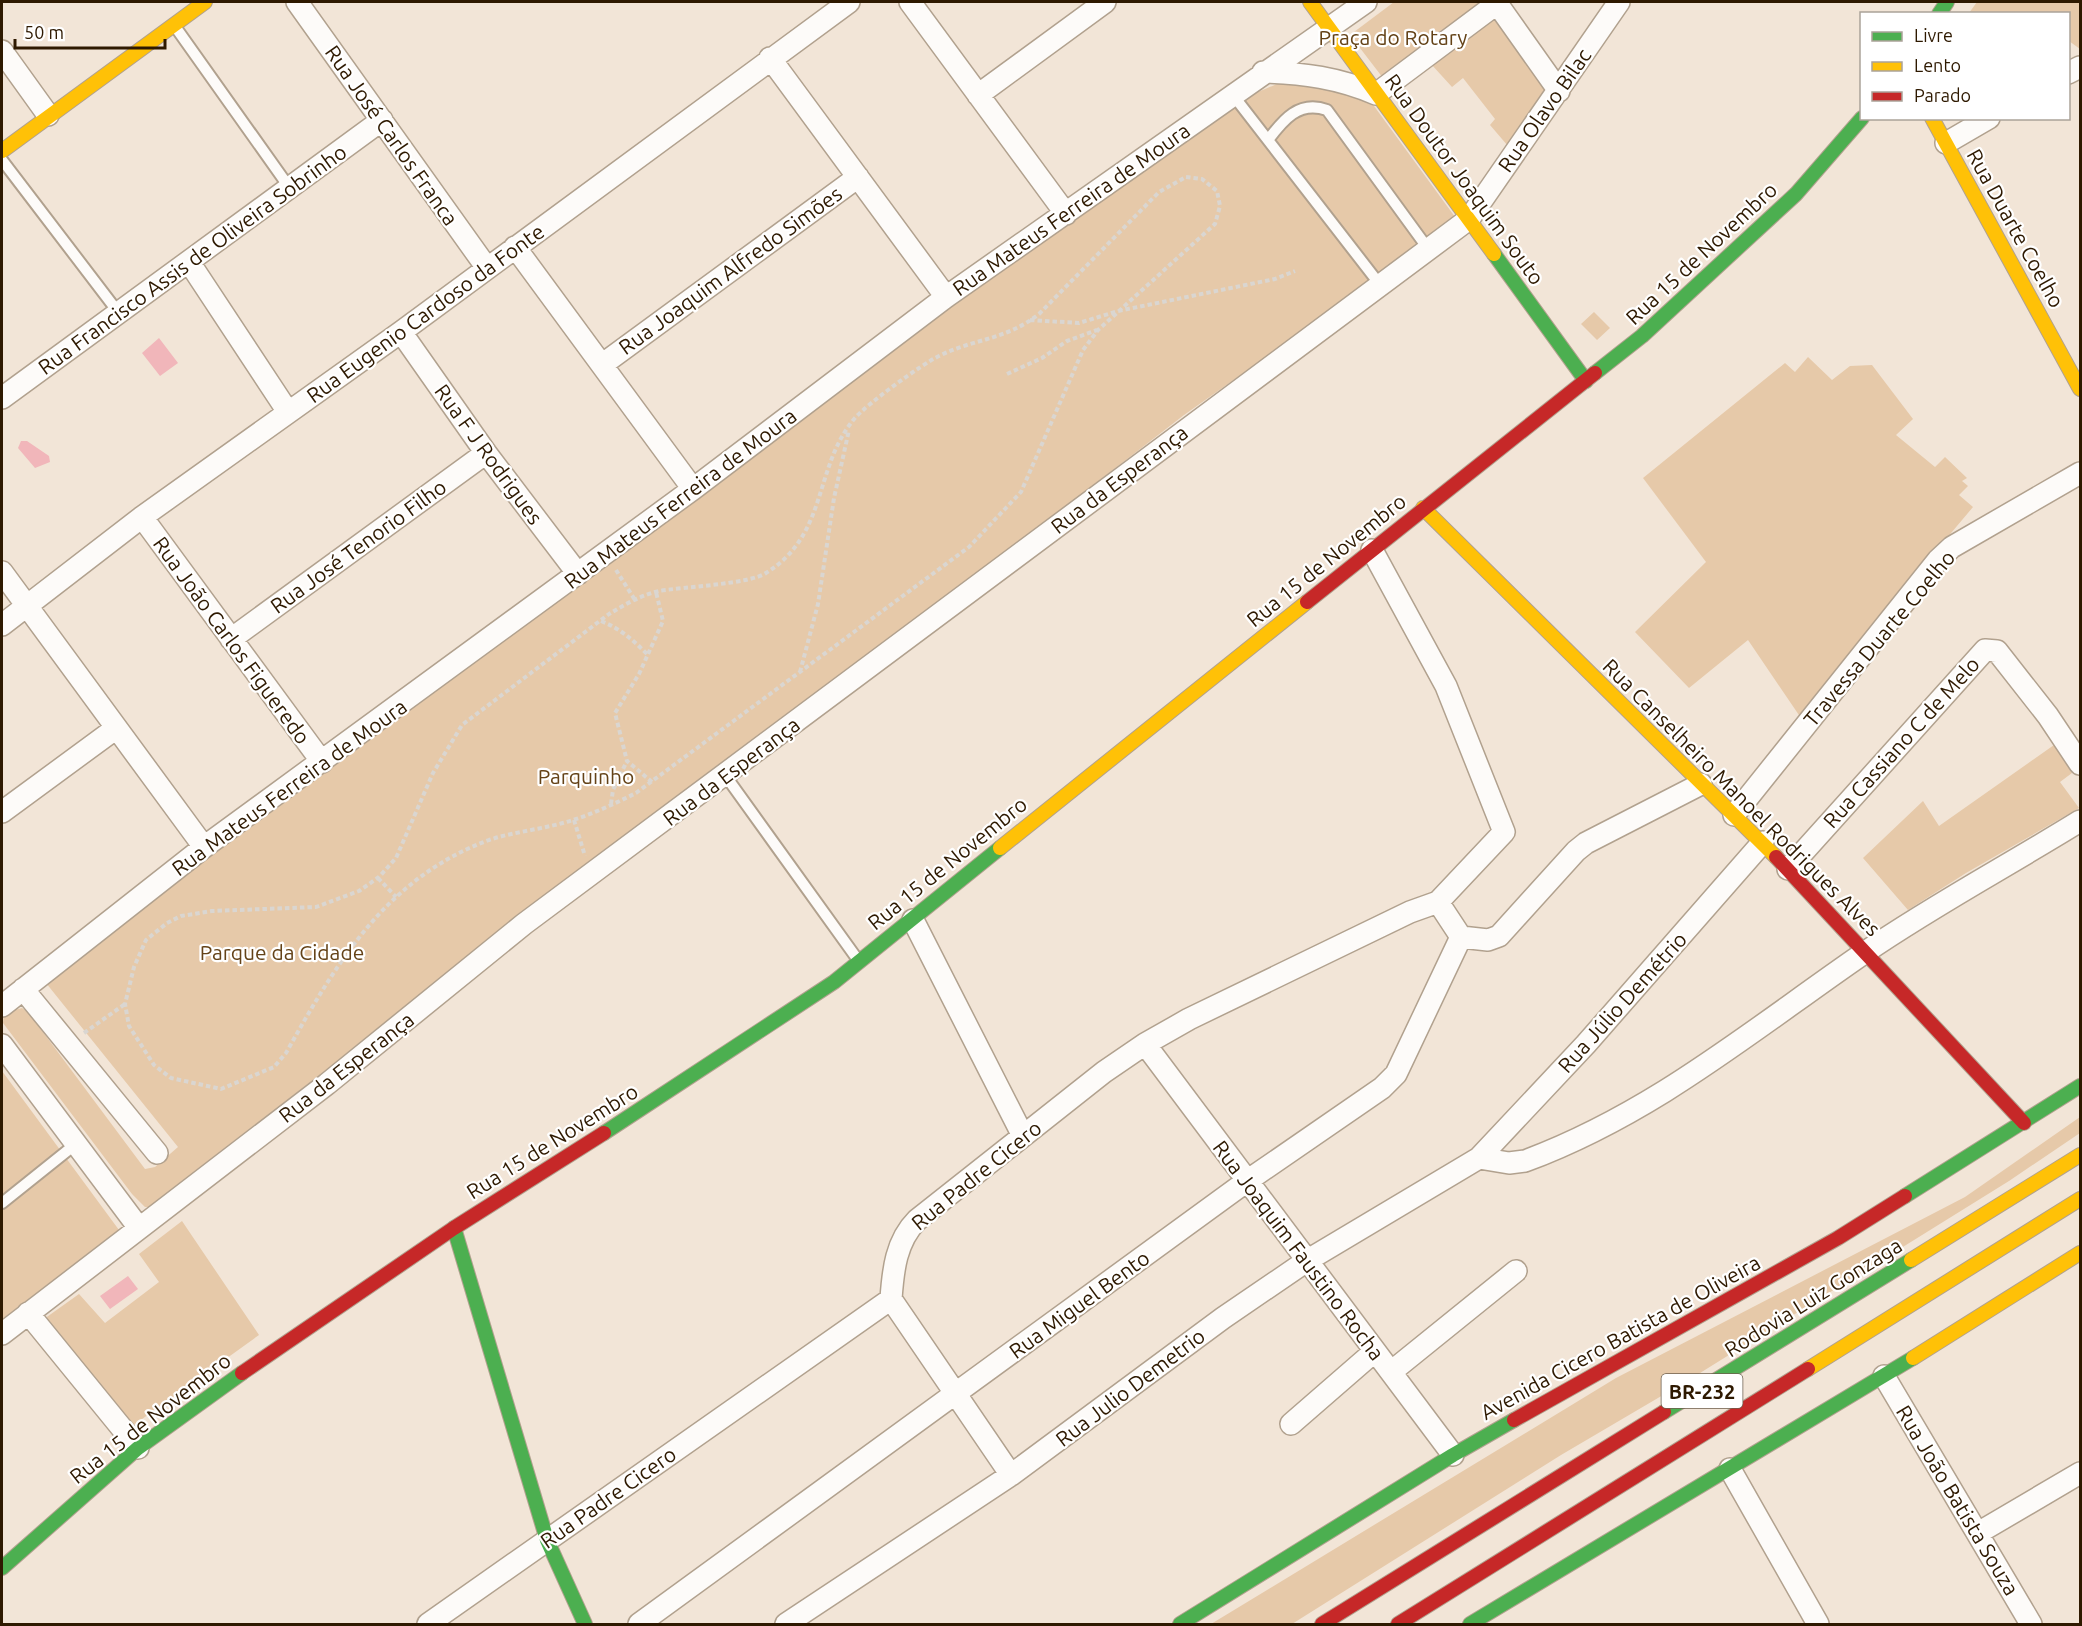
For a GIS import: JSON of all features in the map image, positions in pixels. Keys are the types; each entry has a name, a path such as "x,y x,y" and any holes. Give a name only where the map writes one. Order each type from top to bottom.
{"main road":[{"path":"2,151 48,115 205,2"},
{"name":"Rua Doutor Joaquim Souto","path":"1310,2 1586,381"},
{"name":"Rua 15 de Novembro","path":"2,1568 138,1448 304,1328 834,982 913,920 1024,826 1149,730 1423,508 1642,336 1796,194 1860,120"},
{"name":"Rua Duarte Coelho","path":"1933,120 2080,389"},
{"name":"Rua Canselheiro Manoel Rodrigues Alves","path":"1423,508 1762,842 2024,1123"},
{"name":"Avenida Cicero Batista de Oliveira","path":"1180,1624 1453,1455 1838,1238 2080,1086"},
{"name":"Rodovia Luiz Gonzaga","path":"1322,1624 2080,1155"},
{"name":"BR-232","path":"1398,1624 1574,1511 1837,1353 2080,1199"},
{"path":"454,1228 547,1540 585,1624"},
{"path":"1470,1624 1884,1376 2080,1253"}],"street":[{"name":"Rua José Carlos Franca","path":"297,2 487,268"},
{"name":"Rua Eugenio Cardoso da Fonte","path":"2,625 142,517 401,332 849,2"},
{"path":"910,2 1066,214"},
{"path":"978,95 1105,2"},
{"name":"Rua Mateus Ferreira de Moura","path":"2,1006 204,847 606,554 946,297 1263,72 1366,2"},
{"path":"1263,72 1321,76 1349,83 1376,94 1497,2 1559,91"},
{"name":"Rua Olavo Bilac","path":"1469,219 1619,2"},
{"path":"2,51 48,115"},
{"path":"771,58 946,297"},
{"name":"Rua Francisco Assis de Oliveira Sobrinho","path":"2,398 382,120"},
{"path":"1946,143 1986,120"},
{"name":"Rua Joaquim Alfredo Simões","path":"603,364 858,177"},
{"name":"Rua da Esperança","path":"2,1334 327,1084 524,924 1469,219"},
{"path":"515,248 603,364 693,489"},
{"path":"189,262 288,412"},
{"name":"Rua F J Rodrigues","path":"401,332 486,453 578,574"},
{"name":"Rua José Tenorio Filho","path":"231,639 486,453"},
{"name":"Travessa Duarte Coelho","path":"1734,815 1938,560 1952,547 2080,472"},
{"name":"Rua João Carlos Figueredo","path":"142,517 322,762"},
{"path":"1372,550 1446,686 1504,832 1438,902 1461,937 1488,940 1499,936 1576,851 1597,837 1701,784"},
{"path":"2,572 115,729 204,847"},
{"name":"Rua Cassiano C de Melo","path":"1788,869 1985,650 1997,651 2048,716 2080,764"},
{"path":"2,812 115,729"},
{"path":"1479,1158 1509,1163 1525,1161 1601,1128 1726,1054 1865,952 2080,821"},
{"name":"Rua Júlio Demétrio","path":"1479,1158 1586,1044 1762,842"},
{"name":"Rua Padre Cicero","path":"428,1624 891,1299 898,1251 911,1226 1023,1136 1144,1044 1188,1019 1410,912 1438,902"},
{"path":"913,920 1023,1136"},
{"name":"Rua Miguel Bento","path":"639,1624 1247,1181 1382,1088 1396,1074 1461,937"},
{"path":"23,989 157,1153"},
{"name":"Rua Joaquim Faustino Rocha","path":"1144,1044 1453,1455"},
{"path":"2,1045 139,1228"},
{"name":"Rua Julio Demetrio","path":"786,1624 1011,1475 1213,1325 1308,1260 1479,1158"},
{"path":"1391,1372 1516,1271"},
{"path":"891,1299 1011,1475"},
{"path":"28,1313 138,1448"},
{"path":"1291,1424 1375,1351"},
{"name":"Rua João Batista Souza","path":"1884,1376 2031,1624"},
{"path":"1730,1469 1818,1624"},
{"path":"1978,1533 2080,1473"}],"lane":[{"path":"174,25 289,188"},
{"path":"1233,95 1381,286"},
{"path":"1268,140 1284,119 1303,107 1317,106 1327,110 1429,250"},
{"path":"2,160 118,312"},
{"path":"725,775 859,961"},
{"path":"2,1203 77,1143"}],"path":[{"path":"1186,177 1213,185 1220,206 1215,224 1118,311 1098,330 1083,351 1021,492 969,547 652,782 611,804 573,820 489,840 436,867 396,897 360,934 286,1053 274,1067 221,1089 171,1078 154,1065 129,1026 125,1004 134,967 146,940 167,923 181,916 212,911 316,907 359,891 378,878 396,858 433,773 462,725 600,621 635,600 656,592 763,576 789,557 810,524 837,445 855,418 940,356 996,339 1021,328 1168,184 1186,177"},
{"path":"1030,320 1079,322 1118,311 1275,279 1295,271"},
{"path":"1008,374 1042,358 1066,340 1098,330"},
{"path":"800,673 819,604 834,498 849,426"},
{"path":"606,554 635,600"},
{"path":"652,782 627,761 615,713 648,655 663,621 656,592"},
{"path":"600,621 623,632 648,655"},
{"path":"611,804 613,790 627,761"},
{"path":"573,820 582,850 594,872"},
{"path":"378,878 396,897"},
{"path":"68,1044 125,1004"}],"green space":[{"name":"Praça do Rotary","path":"1394,2 1484,2 1383,78 1350,35"},
{"path":"1977,2 2080,2 2080,49 2070,42 2070,12 1970,12"},
{"path":"1490,14 1547,90 1508,146 1490,125 1495,119 1463,78 1452,87 1431,64"},
{"name":"Parque da Cidade","path":"1302,82 1349,86 1374,106 1458,221 1184,415 923,617 781,719 149,1207 145,1207 132,1194 3,1023 4,1013 22,1008 28,1012 145,1169 155,1167 178,1147 46,983 213,854 936,315 1258,92 1277,84"},
{"path":"1594,312 1610,328 1597,340 1581,324"},
{"path":"1808,357 1832,380 1850,366 1872,365 1913,419 1896,435 1935,467 1945,457 1967,478 1962,481 1968,486 1959,495 1973,507 1903,590 1803,721 1748,640 1689,688 1635,632 1706,562 1643,478 1785,363 1795,372"},
{"path":"2054,745 2072,773 2060,782 2079,808 1966,873 1908,910 1863,858 1923,801 1939,826"},
{"path":"2,1071 119,1230 2,1321"},
{"path":"2080,1117 2080,1133 2009,1181 1692,1378 1561,1455 1292,1624 1211,1624 1616,1378 1965,1197"},
{"path":"182,1221 259,1335 131,1427 44,1319 79,1294 105,1323 159,1282 139,1254"}],"shaded area":[{"path":"159,338 178,363 160,376 142,353"},
{"path":"21,441 27,441 49,456 50,462 35,468 18,448"},
{"path":"128,1276 138,1289 110,1309 100,1296"}],"traffic: fast":[{"path":"1940,12 1947,2"},
{"path":"1595,373 1642,336 1796,194 1860,120"},
{"path":"1494,254 1586,381"},
{"path":"604,1133 834,982 1000,848"},
{"path":"1905,1196 2080,1086"},
{"path":"454,1228 547,1540 585,1624"},
{"path":"1664,1412 1911,1260"},
{"path":"1470,1624 1913,1358"},
{"path":"2,1568 138,1448 242,1373"},
{"path":"1180,1624 1453,1455 1514,1420"}],"traffic: slow":[{"path":"2,151 205,2"},
{"path":"1310,2 1494,254"},
{"path":"1933,120 2080,389"},
{"path":"1423,508 1776,857"},
{"path":"1000,848 1307,602"},
{"path":"1911,1260 2080,1155"},
{"path":"1808,1369 2080,1199"},
{"path":"1913,1358 2080,1253"}],"traffic: jam":[{"path":"1307,602 1595,373"},
{"path":"1776,857 2024,1123"},
{"path":"242,1373 454,1228 604,1133"},
{"path":"1514,1420 1838,1238 1905,1196"},
{"path":"1398,1624 1808,1369"},
{"path":"1322,1624 1664,1412"}],"park label":[{"name":"Parquinho","path":"586,776"}]}
